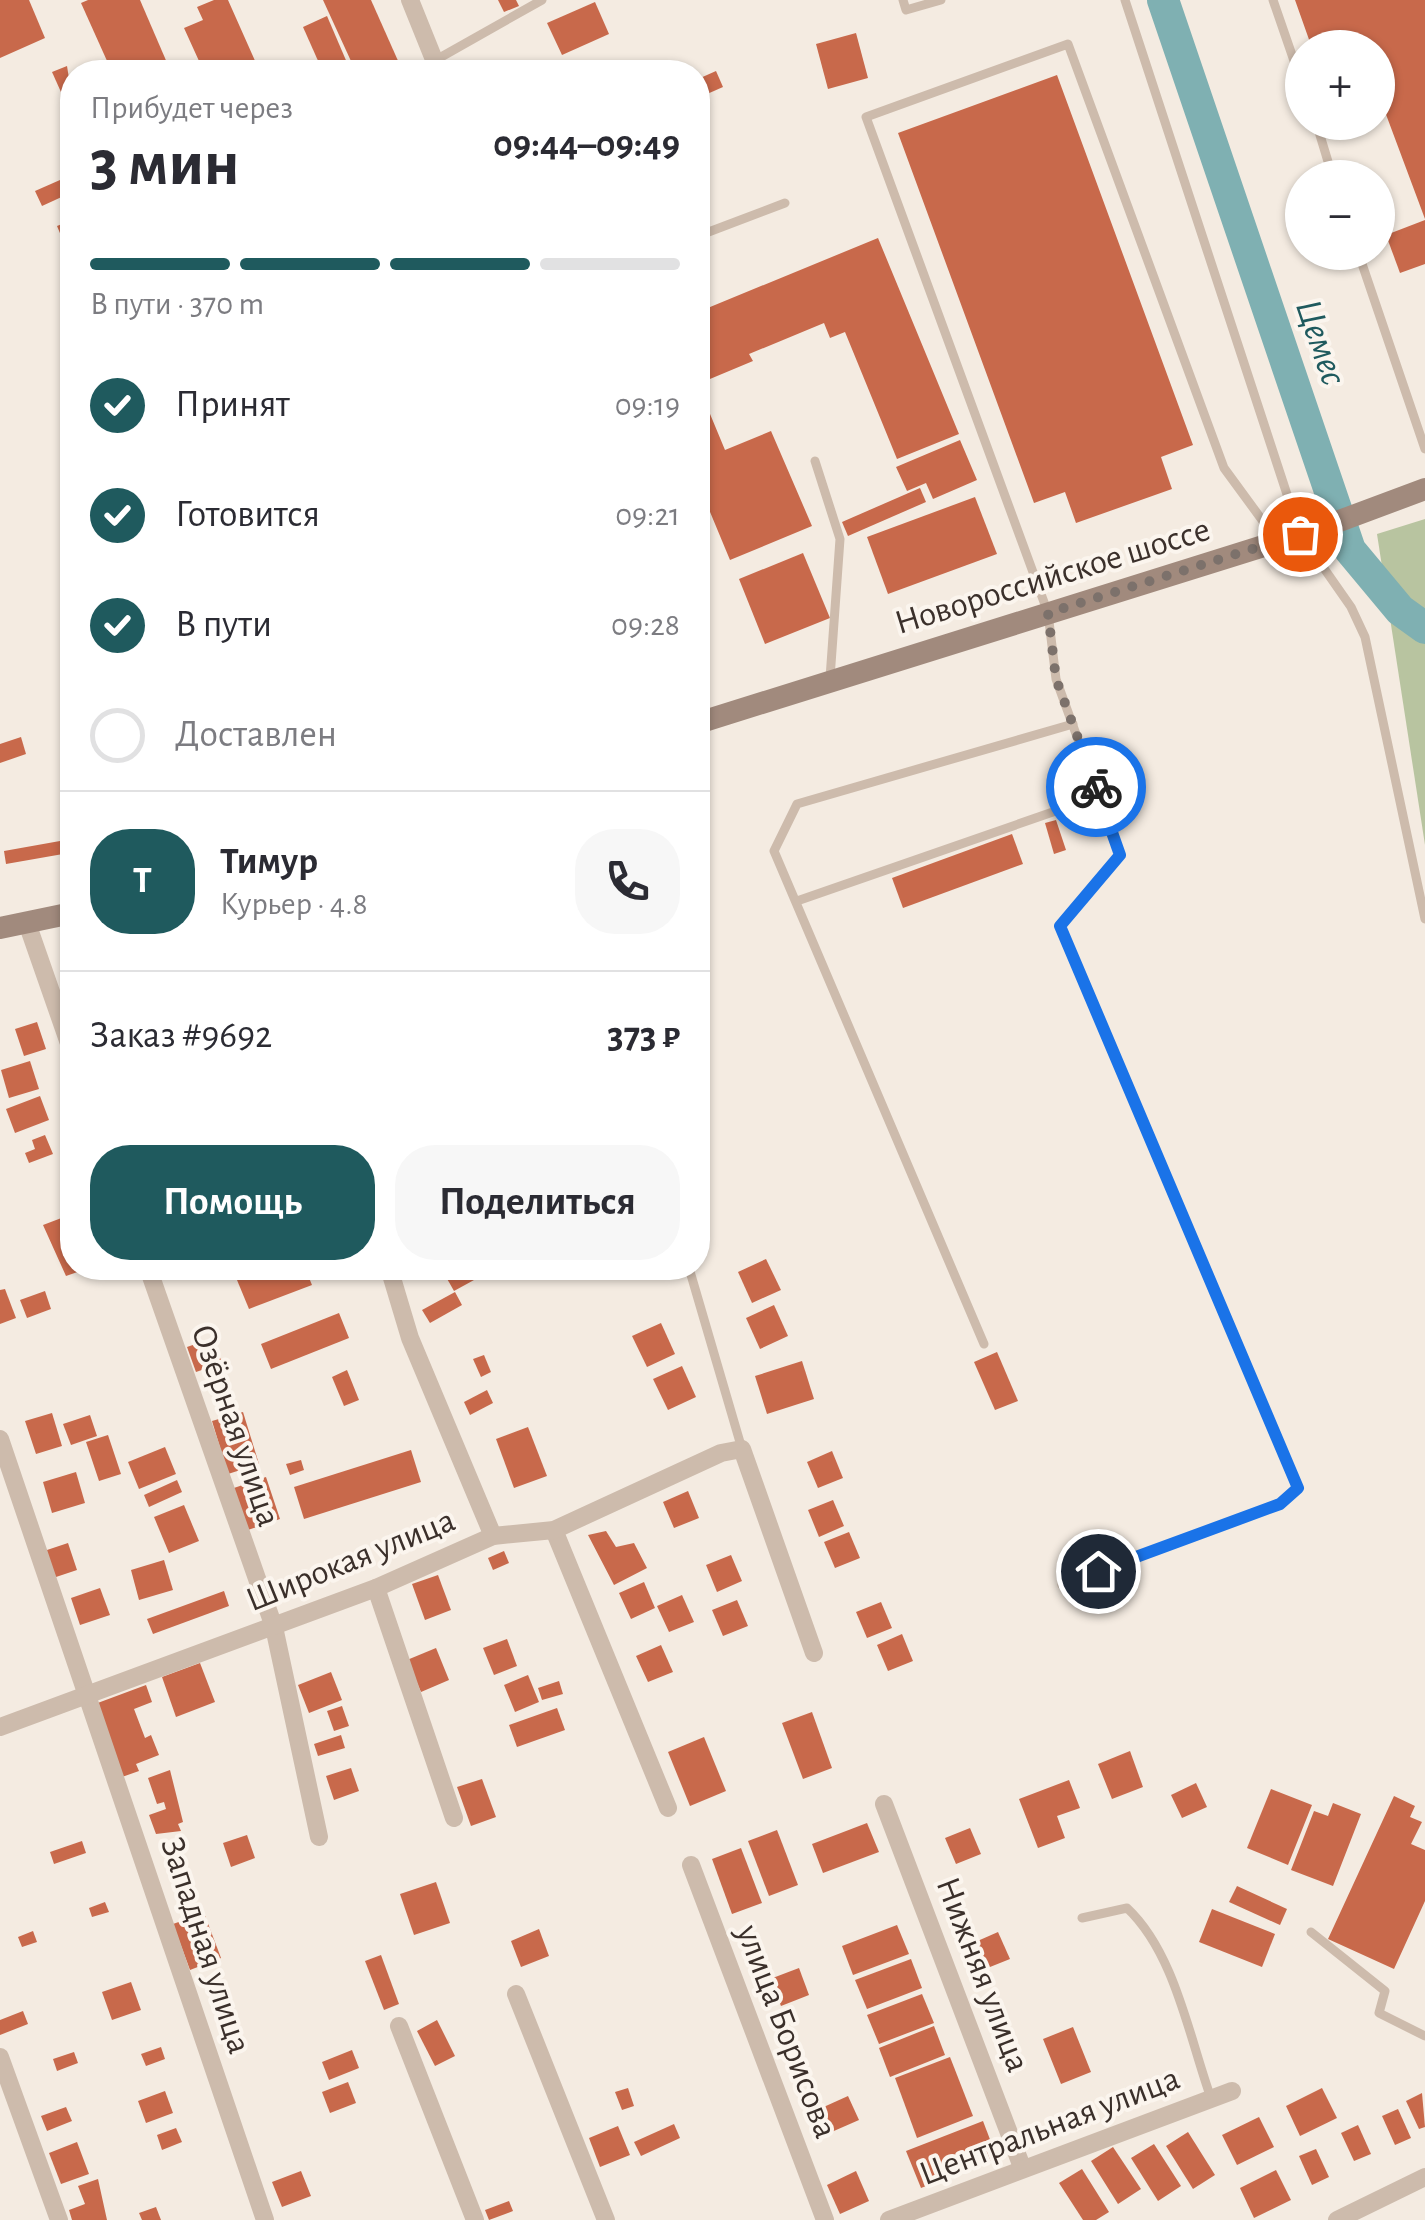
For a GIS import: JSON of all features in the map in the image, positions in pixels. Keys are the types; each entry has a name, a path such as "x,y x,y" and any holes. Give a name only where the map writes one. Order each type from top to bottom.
{"main road":[{"name":"Новороссийское шоссе","path":"710,718 1309,531 1425,489"},
{"path":"0,928 60,917"}],"street":[{"path":"410,0 433,60"},
{"path":"28,924 60,1017"},
{"name":"Озёрная улица","path":"152,1280 274,1627 319,1838"},
{"path":"393,1280 410,1338 493,1536"},
{"name":"Западная улица","path":"0,1439 265,2220"},
{"path":"742,1449 814,1652"},
{"name":"Широкая улица","path":"0,1727 88,1691 376,1588 493,1536 554,1530 722,1453 742,1449"},
{"path":"554,1530 668,1808"},
{"path":"376,1588 454,1818"},
{"name":"Нижняя улица","path":"884,1804 1022,2167"},
{"name":"улица Борисова","path":"691,1865 825,2220"},
{"path":"516,1994 606,2220"},
{"path":"398,2026 475,2220"},
{"path":"0,2058 59,2220"},
{"name":"Центральная улица","path":"888,2220 1232,2091"},
{"path":"1338,2220 1425,2177"}],"lane":[{"path":"447,60 542,0"},
{"path":"903,0 906,10 941,0"},
{"path":"1125,0 1309,531 1365,637 1425,919"},
{"path":"1273,0 1285,35"},
{"path":"1062,1585 1280,1504 1298,1488 1060,926 1120,855 1056,679 1048,613 866,117 1068,44 1224,468 1277,541"},
{"path":"710,231 785,203"},
{"path":"1364,270 1425,449"},
{"path":"815,461 840,539 829,681"},
{"path":"984,1344 774,852 798,804 1072,724"},
{"path":"796,901 1099,796"},
{"path":"693,1280 742,1449"},
{"path":"1082,1918 1127,1908 1145,1925 1161,1956 1211,2098"},
{"path":"1312,1932 1385,1991 1379,2013 1425,2036"}],"green space":[{"path":"1425,519 1425,845 1377,534"}],"building":[{"path":"0,0 29,0 45,38 0,58"},
{"path":"140,0 166,60 107,60 81,3"},
{"path":"214,0 228,0 255,60 199,60 184,28 203,20 197,7"},
{"path":"323,0 371,0 398,60 350,60"},
{"path":"498,0 516,0 519,6 504,12"},
{"path":"1295,0 1425,0 1425,219 1395,139 1395,30 1306,30"},
{"path":"595,2 609,34 562,55 547,23"},
{"path":"327,16 346,60 318,60 303,27"},
{"path":"856,33 868,78 828,89 816,44"},
{"path":"60,69 60,90 52,72"},
{"path":"716,71 723,87 710,93 710,74"},
{"path":"1057,75 1193,445 1161,457 1172,489 1076,523 1065,492 1034,503 898,133"},
{"path":"60,180 60,198 42,206 35,191"},
{"path":"1425,220 1425,264 1400,273 1395,259 1395,232"},
{"path":"878,238 959,434 897,459 845,332 830,338 824,323 749,354 753,361 710,379 710,307"},
{"path":"710,414 725,450 771,431 812,526 730,560 710,512"},
{"path":"960,440 977,480 933,499 926,483 907,491 896,467"},
{"path":"920,488 926,502 848,536 842,522"},
{"path":"975,497 997,554 888,594 867,537"},
{"path":"803,553 830,618 765,644 739,579"},
{"path":"21,737 26,754 0,763 0,744"},
{"path":"1056,820 1066,850 1054,854 1045,823"},
{"path":"1012,834 1023,864 903,908 892,878"},
{"path":"60,841 60,855 6,864 4,851"},
{"path":"37,1022 46,1049 24,1056 15,1029"},
{"path":"30,1061 39,1089 9,1098 1,1070"},
{"path":"40,1096 49,1120 15,1133 6,1109"},
{"path":"45,1135 53,1154 29,1163 25,1153 35,1149 32,1140"},
{"path":"60,1219 60,1263 43,1225"},
{"path":"766,1259 781,1290 752,1303 738,1272"},
{"path":"237,1280 310,1280 312,1285 249,1309"},
{"path":"448,1280 474,1280 454,1291"},
{"path":"5,1289 16,1318 0,1324 0,1290"},
{"path":"45,1291 51,1309 27,1318 20,1300"},
{"path":"455,1292 462,1305 430,1323 422,1310"},
{"path":"774,1305 788,1336 760,1349 746,1318"},
{"path":"339,1313 349,1338 271,1369 261,1344"},
{"path":"661,1323 675,1354 647,1367 632,1336"},
{"path":"213,1338 222,1363 196,1372 187,1347"},
{"path":"997,1352 1018,1401 995,1410 974,1362"},
{"path":"484,1355 491,1372 481,1377 473,1359"},
{"path":"802,1361 814,1399 767,1414 755,1376"},
{"path":"682,1366 696,1397 668,1410 653,1379"},
{"path":"347,1370 359,1400 344,1406 332,1377"},
{"path":"487,1390 493,1403 470,1415 464,1402"},
{"path":"243,1412 259,1464 228,1474 212,1421"},
{"path":"52,1413 62,1446 36,1454 25,1421"},
{"path":"90,1415 97,1436 71,1445 63,1424"},
{"path":"528,1427 547,1476 514,1488 496,1439"},
{"path":"108,1435 121,1474 99,1481 86,1442"},
{"path":"165,1447 176,1474 139,1489 128,1462"},
{"path":"411,1450 421,1482 304,1519 294,1487"},
{"path":"832,1451 843,1478 818,1488 807,1462"},
{"path":"301,1460 304,1470 290,1475 286,1464"},
{"path":"76,1472 85,1503 52,1513 43,1482"},
{"path":"266,1477 280,1519 242,1532 228,1490"},
{"path":"177,1480 182,1492 149,1507 144,1495"},
{"path":"688,1491 699,1518 674,1528 663,1502"},
{"path":"833,1500 844,1526 819,1537 808,1510"},
{"path":"184,1505 199,1541 169,1553 154,1517"},
{"path":"606,1531 616,1547 634,1543 647,1568 614,1585 588,1535"},
{"path":"849,1532 860,1558 835,1568 824,1542"},
{"path":"68,1543 77,1570 53,1578 44,1551"},
{"path":"504,1551 509,1563 493,1570 488,1558"},
{"path":"731,1555 742,1581 717,1592 706,1565"},
{"path":"164,1560 173,1590 139,1600 131,1570"},
{"path":"438,1575 451,1610 425,1620 412,1584"},
{"path":"644,1582 655,1608 631,1619 619,1593"},
{"path":"100,1588 110,1615 80,1625 71,1598"},
{"path":"224,1591 229,1606 153,1634 147,1619"},
{"path":"682,1595 694,1622 669,1632 657,1606"},
{"path":"737,1600 748,1626 723,1636 712,1610"},
{"path":"881,1602 892,1628 867,1638 856,1612"},
{"path":"902,1634 913,1661 888,1671 877,1645"},
{"path":"507,1639 517,1666 494,1675 483,1648"},
{"path":"661,1645 673,1672 648,1682 636,1656"},
{"path":"436,1648 449,1680 421,1692 407,1660"},
{"path":"200,1663 215,1702 176,1717 162,1677"},
{"path":"331,1672 342,1700 309,1713 298,1685"},
{"path":"528,1675 539,1702 515,1712 504,1685"},
{"path":"559,1681 563,1694 542,1700 538,1688"},
{"path":"146,1685 152,1702 134,1709 145,1738 151,1735 159,1755 136,1764 139,1771 122,1777 95,1704"},
{"path":"342,1706 349,1726 334,1731 327,1711"},
{"path":"557,1708 565,1730 517,1747 509,1725"},
{"path":"812,1712 832,1768 803,1779 782,1723"},
{"path":"341,1735 345,1748 318,1756 314,1744"},
{"path":"704,1737 726,1791 690,1806 668,1752"},
{"path":"1130,1751 1143,1787 1112,1799 1098,1764"},
{"path":"351,1768 359,1791 334,1800 326,1776"},
{"path":"170,1770 183,1822 178,1824 181,1831 156,1834 149,1815 166,1809 164,1802 157,1804 148,1778"},
{"path":"482,1779 496,1817 471,1826 457,1787"},
{"path":"1069,1780 1080,1808 1057,1816 1065,1838 1038,1848 1019,1799"},
{"path":"1196,1783 1207,1807 1182,1818 1171,1795"},
{"path":"1271,1789 1312,1805 1288,1865 1247,1848"},
{"path":"1394,1796 1415,1806 1410,1817 1422,1822 1411,1844 1425,1850 1425,1901 1394,1969 1328,1939"},
{"path":"1333,1803 1361,1814 1333,1886 1291,1870 1314,1811 1328,1816"},
{"path":"867,1823 879,1852 823,1873 812,1844"},
{"path":"970,1828 981,1854 956,1864 945,1838"},
{"path":"777,1830 798,1885 769,1896 748,1841"},
{"path":"247,1835 255,1858 231,1867 223,1843"},
{"path":"82,1841 86,1853 54,1864 50,1852"},
{"path":"741,1848 762,1903 732,1914 712,1859"},
{"path":"436,1882 450,1923 414,1935 400,1894"},
{"path":"1237,1886 1287,1909 1280,1925 1229,1902"},
{"path":"105,1902 109,1912 92,1917 89,1908"},
{"path":"1212,1909 1275,1934 1262,1967 1199,1942"},
{"path":"204,1913 221,1958 190,1970 173,1924"},
{"path":"897,1925 909,1954 853,1975 842,1946"},
{"path":"539,1929 549,1956 521,1967 511,1941"},
{"path":"33,1931 37,1942 22,1947 18,1937"},
{"path":"998,1932 1010,1959 985,1969 973,1943"},
{"path":"381,1955 399,2004 384,2010 365,1961"},
{"path":"911,1959 922,1988 867,2009 855,1980"},
{"path":"799,1968 809,1995 781,2006 770,1979"},
{"path":"131,1982 141,2010 112,2020 102,1992"},
{"path":"922,1994 934,2023 879,2044 867,2015"},
{"path":"23,2011 28,2024 0,2035 0,2020"},
{"path":"437,2020 455,2056 435,2066 417,2031"},
{"path":"934,2026 945,2055 890,2077 879,2048"},
{"path":"1073,2027 1091,2072 1061,2084 1043,2039"},
{"path":"161,2047 165,2059 146,2066 141,2054"},
{"path":"352,2050 359,2068 329,2080 322,2062"},
{"path":"74,2052 78,2063 57,2071 53,2059"},
{"path":"950,2057 973,2116 917,2138 895,2078"},
{"path":"348,2082 356,2103 330,2113 322,2092"},
{"path":"628,2088 634,2106 622,2110 615,2092"},
{"path":"1322,2088 1337,2118 1300,2136 1286,2106"},
{"path":"165,2091 173,2113 146,2123 138,2101"},
{"path":"1422,2093 1425,2127 1419,2129 1406,2101"},
{"path":"848,2096 859,2120 827,2134 817,2110"},
{"path":"66,2107 72,2121 47,2131 41,2116"},
{"path":"1398,2109 1411,2138 1395,2145 1382,2116"},
{"path":"1259,2117 1274,2147 1237,2165 1222,2135"},
{"path":"983,2121 997,2158 921,2188 906,2151"},
{"path":"674,2124 680,2138 641,2156 634,2142"},
{"path":"1358,2125 1371,2154 1354,2161 1341,2133"},
{"path":"618,2126 630,2155 600,2167 589,2138"},
{"path":"176,2128 182,2142 162,2150 157,2135"},
{"path":"1188,2132 1215,2175 1193,2189 1166,2146"},
{"path":"77,2142 89,2174 61,2184 49,2153"},
{"path":"1154,2144 1181,2186 1158,2201 1131,2158"},
{"path":"1113,2147 1141,2189 1118,2204 1091,2161"},
{"path":"1316,2149 1329,2177 1312,2185 1299,2156"},
{"path":"1082,2169 1109,2212 1096,2220 1083,2220 1059,2183"},
{"path":"1276,2170 1291,2200 1254,2218 1240,2188"},
{"path":"301,2171 311,2196 282,2207 272,2182"},
{"path":"856,2171 869,2201 840,2214 827,2185"},
{"path":"98,2179 107,2220 72,2220 69,2210 85,2204 78,2186"},
{"path":"509,2201 513,2211 489,2220 485,2210"},
{"path":"156,2207 161,2220 142,2220 139,2213"}],"waterway":[{"name":"Цемес","path":"1163,0 1350,550 1400,610 1425,628"}],"way so far":[{"path":"1096,787 1056,679 1048,613 1300,534"}],"route":[{"path":"1096,787 1120,855 1060,926 1298,1488 1280,1504 1098,1571"}]}
